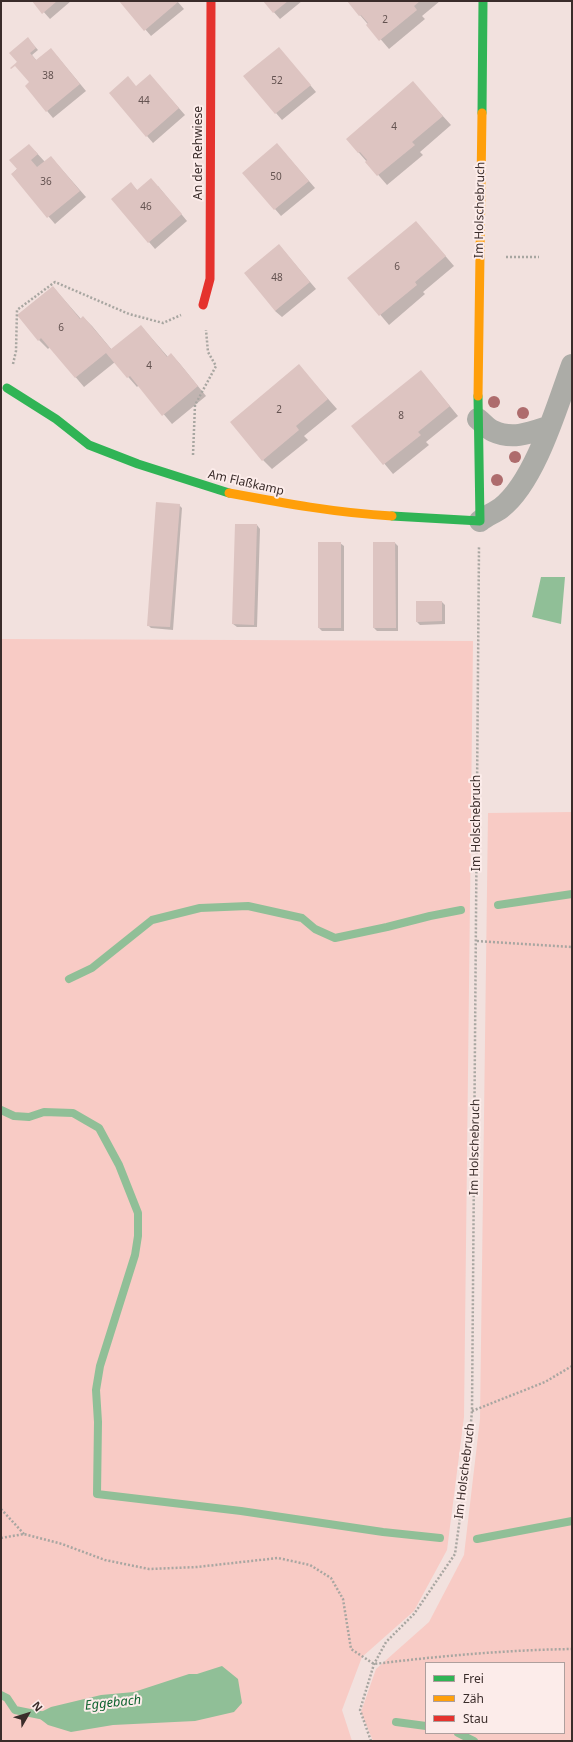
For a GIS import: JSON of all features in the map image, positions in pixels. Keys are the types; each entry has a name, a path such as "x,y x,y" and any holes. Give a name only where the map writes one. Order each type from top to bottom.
{"street":[{"name":"An der Rehwiese","path":"203,305 210,279 211,1"},
{"name":"Im Holschebruch","path":"480,520 478,419 483,1"},
{"path":"480,520 501,508 521,486 537,456 572,365"},
{"name":"Am Flaßkamp","path":"7,388 56,419 89,444 138,464 222,492 303,507 356,514 480,520"},
{"path":"478,419 493,431 509,435 523,436 548,427"}],"path":[{"path":"480,256 539,257"},
{"path":"7,388 16,351 17,310 55,282 130,314 163,323 203,305 208,352 216,366 195,405 192,482"},
{"name":"Im Holschebruch","path":"370,1741 360,1710 374,1664 386,1642 414,1614 455,1554 467,1467 472,1411 480,520"},
{"path":"477,941 572,947"},
{"path":"472,1411 545,1382 572,1366"},
{"path":"1,1509 24,1534"},
{"path":"1,1538 24,1534 62,1544 105,1560 149,1569 197,1567 278,1558 310,1565 331,1578 343,1599 351,1649 374,1664 420,1658 520,1650 572,1649"}],"shaded area":[{"path":"1,639 473,641 464,1417 447,1550 414,1611 362,1657 342,1710 352,1741 1,1741"},
{"path":"572,812 572,1741 373,1741 361,1712 376,1669 429,1622 464,1555 480,1419 488,813"}],"water":[{"path":"541,577 565,577 561,624 532,617"},
{"path":"222,1666 238,1679 242,1703 234,1712 195,1721 113,1725 71,1732 48,1725 35,1715 51,1707 101,1695 134,1692 189,1674 197,1674"}],"building":[{"path":"32,1 57,1 42,14"},
{"path":"119,1 178,1 178,2 144,31"},
{"path":"263,1 288,1 273,13"},
{"path":"347,1 420,1 414,6 417,10 379,41 366,25 368,23 361,15 359,16"},
{"path":"28,37 36,48 30,53 36,60 51,48 80,84 46,112 25,86 29,82 15,66 11,69 10,68 17,62 9,53"},
{"path":"279,47 311,85 275,114 243,76"},
{"path":"150,74 179,108 146,137 109,93 128,76 136,86"},
{"path":"413,81 443,116 412,142 415,145 377,176 365,162 367,160 360,152 358,153 346,139"},
{"path":"277,143 309,181 274,210 242,173"},
{"path":"29,144 38,154 31,160 37,167 51,156 80,191 47,218 11,174 17,169 9,160"},
{"path":"151,178 182,214 148,243 111,199 131,182 137,190"},
{"path":"416,221 446,256 415,282 417,285 379,316 347,278"},
{"path":"279,244 310,282 275,311 244,273"},
{"path":"53,286 80,319 83,316 111,349 141,325 167,357 171,353 198,386 162,416 130,376 127,378 106,353 75,378 41,338 38,341 17,315"},
{"path":"299,364 328,399 296,426 299,430 262,461 230,422"},
{"path":"421,370 450,406 418,432 421,435 383,465 351,426"},
{"path":"156,502 180,504 170,627 147,626"},
{"path":"235,524 257,524 254,625 232,624"},
{"path":"318,542 341,542 341,628 318,628"},
{"path":"373,542 395,542 396,628 373,628"},
{"path":"416,601 442,601 442,621 416,622"}],"waterway":[{"path":"498,905 572,894"},
{"path":"69,979 92,968 152,920 200,908 248,906 302,918 315,929 335,938 461,910"},
{"path":"1,1110 14,1116 29,1117 44,1112 73,1113 99,1128 119,1165 138,1213 138,1236 135,1255 100,1366 96,1390 98,1422 97,1494 241,1511 383,1532 440,1538"},
{"path":"477,1539 572,1521"},
{"name":"Eggebach","path":"1,1695 7,1698 15,1710 45,1716"},
{"name":"Eggebach","path":"396,1722 425,1726"},
{"name":"Eggebach","path":"460,1734 474,1741"}],"traffic: fast":[{"path":"482,113 483,1"},
{"path":"7,388 56,419 89,445 138,464 229,493"},
{"path":"392,516 480,521 478,396"}],"traffic: slow":[{"path":"478,396 482,113"},
{"path":"229,493 330,510 392,516"}],"traffic: jam":[{"path":"203,305 210,279 211,1"}]}
